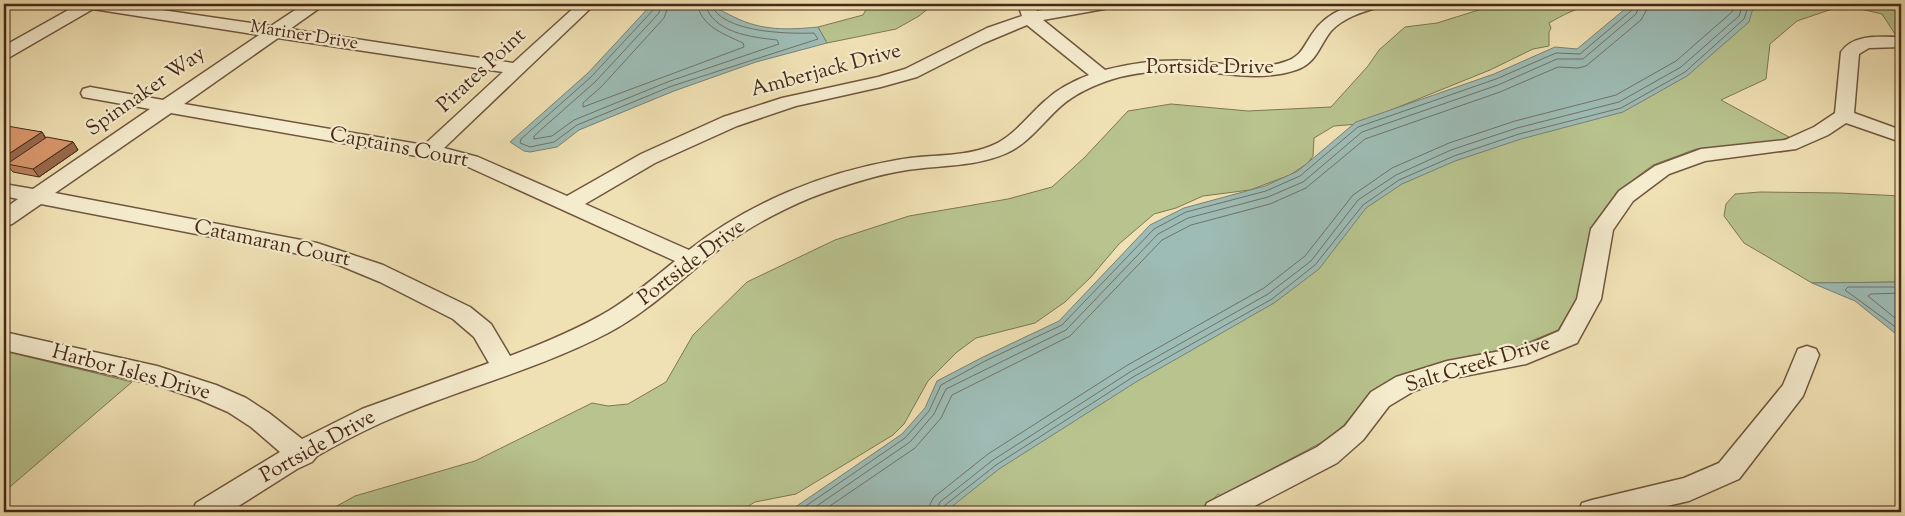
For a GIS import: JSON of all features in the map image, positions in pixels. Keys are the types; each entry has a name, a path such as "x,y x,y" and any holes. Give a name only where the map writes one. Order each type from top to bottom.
{"street":[{"path":"4,40 68,4"},
{"path":"4,53 91,4"},
{"name":"Mariner Drive","path":"91,4 517,69"},
{"name":"Spinnaker Way","path":"4,219 316,4"},
{"name":"Pirates Point","path":"429,151 587,4"},
{"name":"Amberjack Drive","path":"568,205 632,166 698,133 745,115 791,101 872,84 910,73 935,63 1028,11 1104,4"},
{"name":"Portside Drive","path":"206,512 342,430 376,414 559,347 627,311 660,287 714,242 748,220 811,190 881,169 973,156 1003,148 1023,134 1062,96 1078,86 1131,69 1156,66 1195,66 1246,71 1281,69 1305,59 1312,53 1325,28 1335,19 1373,4"},
{"path":"1028,11 1102,77"},
{"path":"1901,42 1865,43 1850,52 1844,116 1901,136"},
{"name":"Captains Court","path":"90,93 429,151 471,161 692,260"},
{"name":"Salt Creek Drive","path":"1221,511 1327,455 1354,433 1380,399 1405,384 1447,370 1526,354 1568,337 1589,299 1602,229 1626,196 1662,170 1701,155 1789,145 1821,131 1844,116"},
{"name":"Catamaran Court","path":"4,190 317,250 349,259 382,272 459,311 477,325 489,338 504,368"},
{"name":"Harbor Isles Drive","path":"4,341 166,378 207,392 237,405 260,420 302,454"},
{"path":"1592,512 1689,489 1730,471 1794,389 1807,355"}],"green space":[{"path":"869,4 934,4 919,16 896,29 827,43 818,27 863,15"},
{"path":"1498,4 1628,4 1615,6 1593,5 1570,12 1549,23 1551,28 1549,32 1549,46 1533,49 1490,70 1391,110 1371,123 1334,126 1314,138 1313,156 1308,163 1290,175 1250,190 1203,196 1176,208 1154,214 1119,244 1091,277 1065,302 1035,323 976,338 957,352 928,381 904,424 893,435 796,494 755,502 739,512 326,512 355,496 475,461 592,403 608,406 628,404 666,382 693,335 747,282 835,240 909,216 1008,199 1052,187 1084,158 1128,111 1171,104 1248,111 1331,107 1368,66 1379,50 1405,27 1437,23"},
{"path":"1746,4 1901,4 1901,38 1897,37 1882,14 1844,5 1797,21 1770,44 1766,79 1721,100 1789,137 1782,140 1696,149 1653,165 1618,191 1593,225 1579,294 1558,330 1519,346 1441,362 1397,376 1370,393 1344,425 1326,440 1221,496 1218,494 1212,501 1194,512 894,512 1325,223"},
{"path":"1760,192 1901,196 1901,282 1812,283 1744,243 1724,216 1726,204 1735,194"},
{"path":"4,351 132,382 4,492"}],"water":[{"path":"652,4 715,4 726,13 755,25 786,29 818,27 827,43 756,62 674,91 579,130 557,147 530,152 524,151 510,142 588,73"},
{"path":"1631,4 1754,4 1749,22 1687,76 1623,112 1521,139 1455,161 1402,184 1366,208 1319,269 1274,303 1136,382 999,469 945,512 788,512 902,434 925,408 937,381 1059,321 1150,225 1184,208 1265,186 1298,171 1356,122 1494,74 1555,47 1577,49"},
{"path":"1901,282 1901,338 1855,301 1812,283"}],"building":[{"path":"7,126 42,132 4,157 4,128"},
{"path":"47,137 73,142 33,169 7,164"}]}
